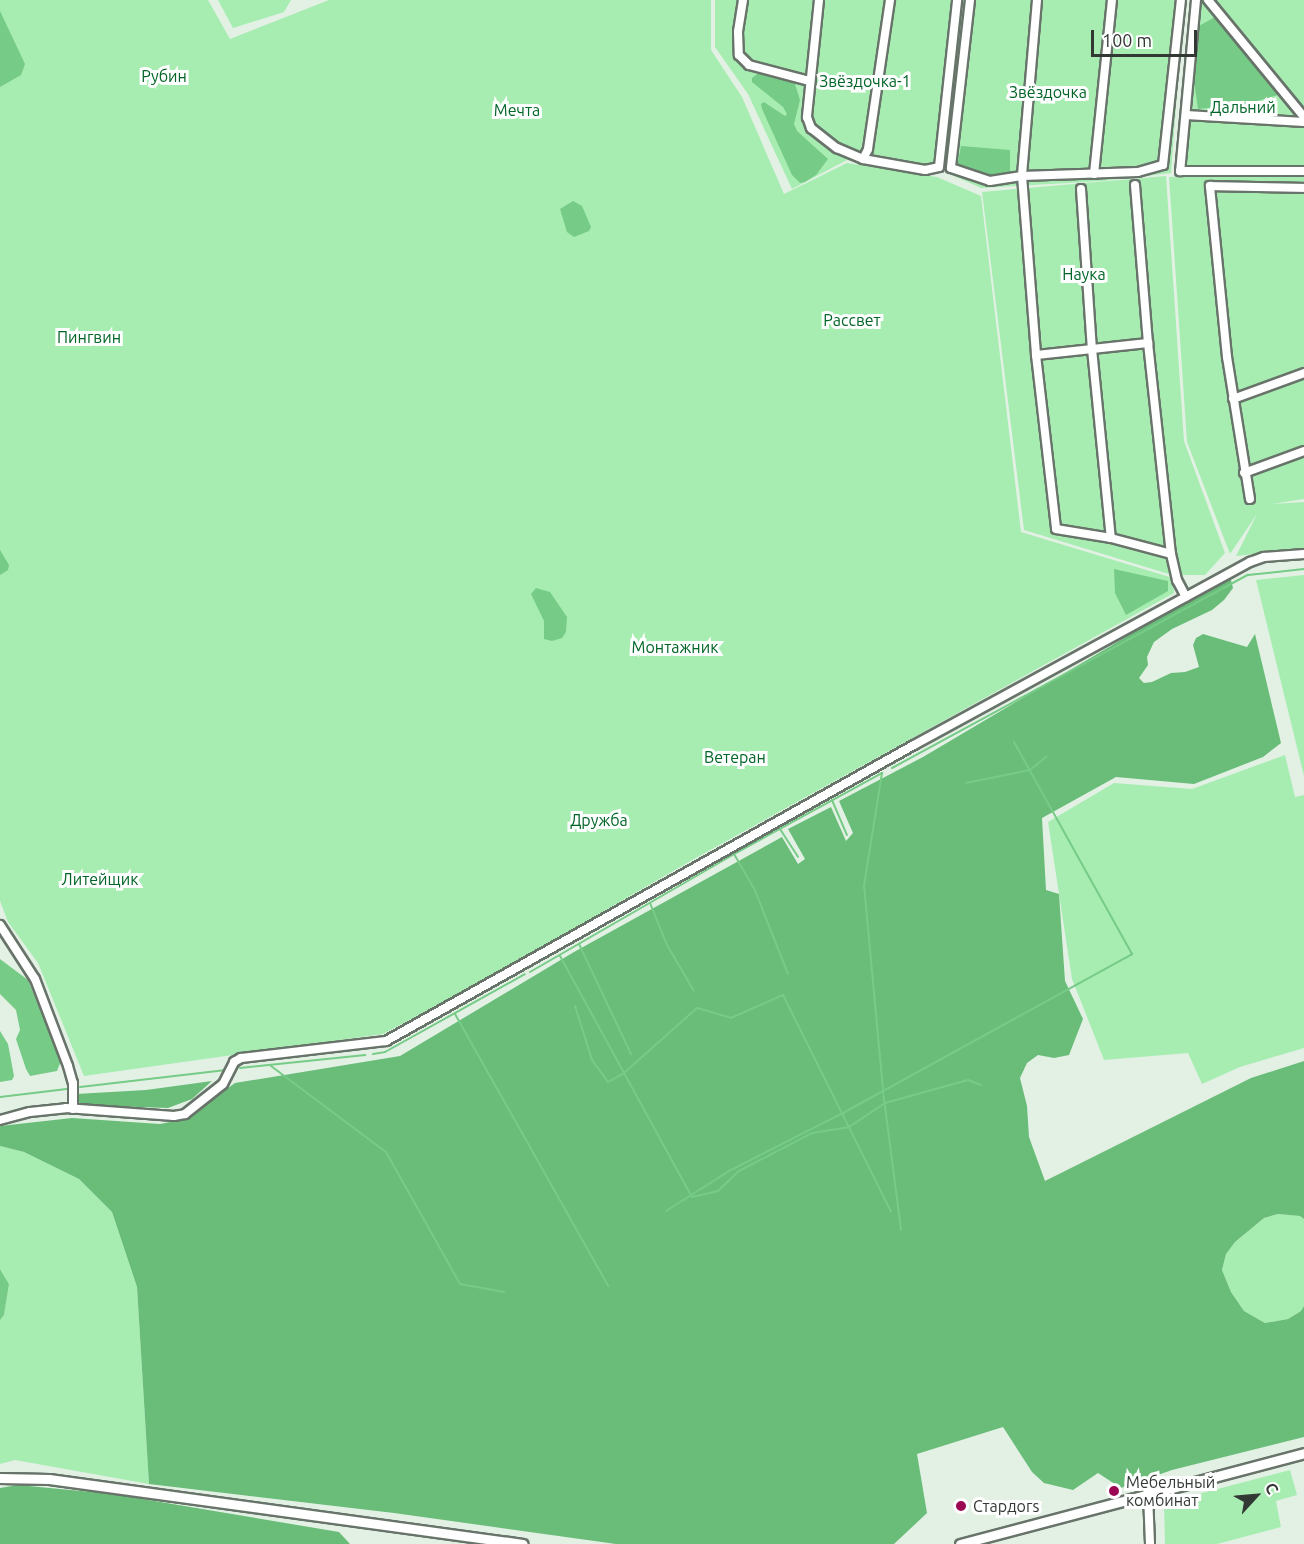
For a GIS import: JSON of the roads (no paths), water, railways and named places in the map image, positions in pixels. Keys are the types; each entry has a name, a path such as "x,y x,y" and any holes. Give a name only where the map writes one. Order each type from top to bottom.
{"street":[{"path":"743,0 738,32 739,55 749,65 809,81"},
{"path":"819,0 807,117 812,128 837,148 863,159 925,170 939,167 957,0"},
{"path":"863,159 868,149 890,0"},
{"path":"970,0 951,168 990,181 1022,176 1138,172 1163,165 1181,0"},
{"path":"1037,0 1022,176 1036,356 1056,529 1111,538 1171,554"},
{"path":"1094,174 1112,0"},
{"path":"1196,0 1180,171 1304,171"},
{"path":"1208,0 1304,117"},
{"path":"1186,115 1304,122"},
{"path":"1135,185 1148,343 1171,554 1177,580 1186,597"},
{"path":"1250,499 1233,399 1210,186 1304,188"},
{"path":"1081,189 1092,350 1111,538"},
{"path":"1036,356 1148,343"},
{"path":"1233,399 1304,373"},
{"path":"1244,473 1304,451"},
{"path":"0,1120 30,1112 73,1109 174,1116 185,1114 223,1084 234,1062 241,1058 386,1041 1186,597 1264,557 1304,554"},
{"path":"0,925 35,979 73,1083 73,1109"},
{"path":"960,1544 1304,1453"},
{"path":"0,1478 49,1479 523,1544"},
{"path":"1148,1494 1150,1544"}],"waterway":[{"path":"892,768 1248,575 1304,569"},
{"path":"666,1211 729,1171 843,1113 1132,954 1014,742"},
{"path":"966,783 1030,770 1046,757"},
{"path":"882,773 864,885 883,1091 901,1230"},
{"path":"530,972 734,854 882,773"},
{"path":"832,800 847,835"},
{"path":"780,829 798,857"},
{"path":"734,854 754,888 788,974"},
{"path":"650,903 667,945 694,991"},
{"path":"579,944 631,1054"},
{"path":"560,956 692,1197 718,1191 739,1171 812,1133 849,1127 885,1103 968,1080 981,1085"},
{"path":"373,1054 385,1052 525,974"},
{"path":"575,1006 592,1060 608,1082 624,1073 697,1008 731,1018 783,995 891,1212"},
{"path":"455,1014 608,1286"},
{"path":"240,1068 365,1055"},
{"path":"271,1066 386,1152 460,1284 504,1292"},
{"path":"80,1087 226,1070"},
{"path":"0,1097 67,1089"}],"place":[{"name":"Мебельный комбинат","path":"1114,1491"},
{"name":"Стардогs","path":"961,1506"}],"park label":[{"name":"Рубин","path":"164,76"},
{"name":"Звёздочка-1","path":"865,81"},
{"name":"Звёздочка","path":"1048,92"},
{"name":"Дальний","path":"1243,107"},
{"name":"Мечта","path":"517,110"},
{"name":"Наука","path":"1084,274"},
{"name":"Рассвет","path":"852,320"},
{"name":"Пингвин","path":"89,337"},
{"name":"Монтажник","path":"675,647"},
{"name":"Ветеран","path":"735,757"},
{"name":"Дружба","path":"599,820"},
{"name":"Литейщик","path":"100,879"}]}
